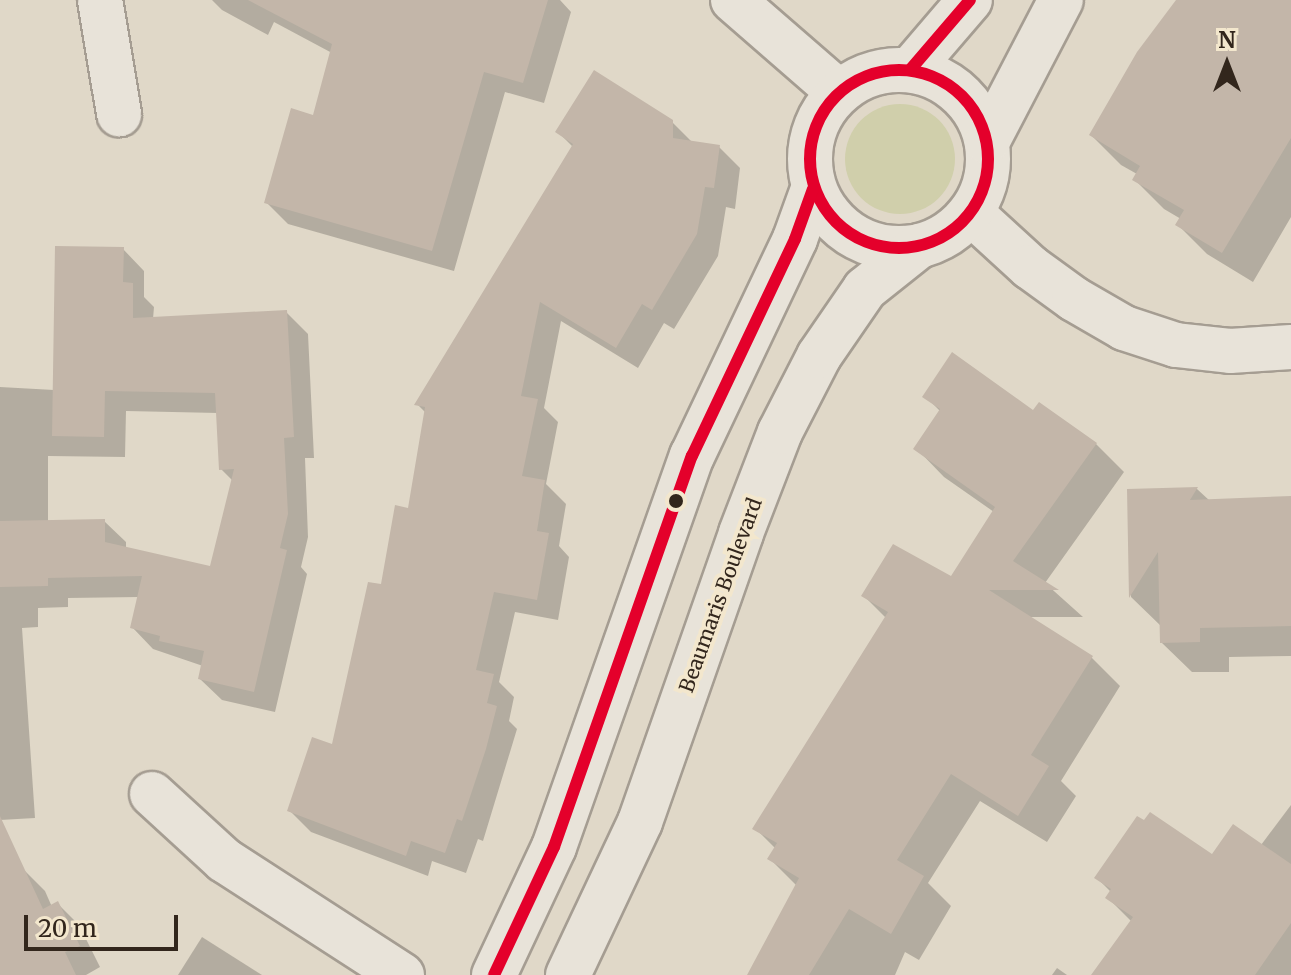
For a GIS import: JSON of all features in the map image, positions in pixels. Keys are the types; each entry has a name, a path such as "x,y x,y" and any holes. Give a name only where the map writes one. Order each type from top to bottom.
{"street":[{"path":"100,0 119,114"},
{"path":"733,0 839,92"},
{"path":"910,70 970,0"},
{"path":"813,189 838,223 862,240 889,247 919,246 958,227 971,213 983,188 987,142 1061,0"},
{"path":"494,975 554,847 692,456 795,239 813,189 810,147 817,122 839,92 872,74 910,70 926,72 963,96 978,117 987,142"},
{"path":"971,213 1030,267 1074,299 1124,328 1176,345 1230,351 1291,347"},
{"name":"Beaumaris Boulevard","path":"568,975 640,822 741,533 780,432 819,356 865,289 919,246"},
{"path":"152,794 224,860 402,975"}],"green space":[{"path":"900,104 921,108 939,120 951,138 955,159 951,180 939,198 921,210 900,214 879,210 861,198 849,180 845,159 849,138 861,120 879,108"}],"building":[{"path":"248,0 548,0 523,83 484,72 432,251 264,203 291,108 313,115 332,44"},
{"path":"1176,0 1291,0 1291,138 1222,253 1175,225 1184,210 1132,180 1140,166 1089,135 1137,52"},
{"path":"594,70 673,120 673,138 720,145 714,188 705,187 697,234 652,310 642,304 616,348 540,302 521,396 538,399 522,476 545,480 537,531 549,533 537,600 494,592 476,670 494,674 487,703 497,706 462,821 457,819 445,853 411,841 406,856 287,811 312,737 332,744 368,582 381,584 395,505 408,508 425,407 414,405 573,144 555,132"},
{"path":"55,246 124,247 123,282 133,283 133,318 287,310 294,437 284,438 288,514 280,548 287,550 254,692 198,679 204,651 159,641 160,636 130,628 142,576 48,578 48,586 0,587 0,521 105,519 105,542 210,566 234,469 219,470 215,393 105,391 104,437 52,436"},
{"path":"952,352 1033,410 1039,402 1097,443 1013,561 1059,590 989,590 1093,656 1031,755 1049,766 1018,816 951,774 897,860 924,876 891,934 849,909 809,975 747,975 799,878 767,859 777,843 752,829 888,612 861,596 893,544 951,576 995,507 913,449 940,409 922,397"},
{"path":"1198,487 1190,500 1291,496 1291,626 1200,628 1200,642 1160,643 1158,552 1129,598 1127,489"},
{"path":"1150,812 1212,854 1233,824 1291,864 1291,923 1255,975 1091,975 1133,917 1105,898 1111,889 1094,878 1137,816 1144,820"},
{"path":"0,816 43,909 58,901 80,946 65,952 76,975 0,975"}],"transit line":[{"path":"910,70 970,0"},
{"path":"899,70 933,77 962,96 981,125 988,159 981,193 962,222 933,241 899,248 865,241 836,222 817,193 810,159 817,125 836,96 865,77 899,70"},
{"path":"494,975 554,847 692,456 795,239 813,189"}]}
